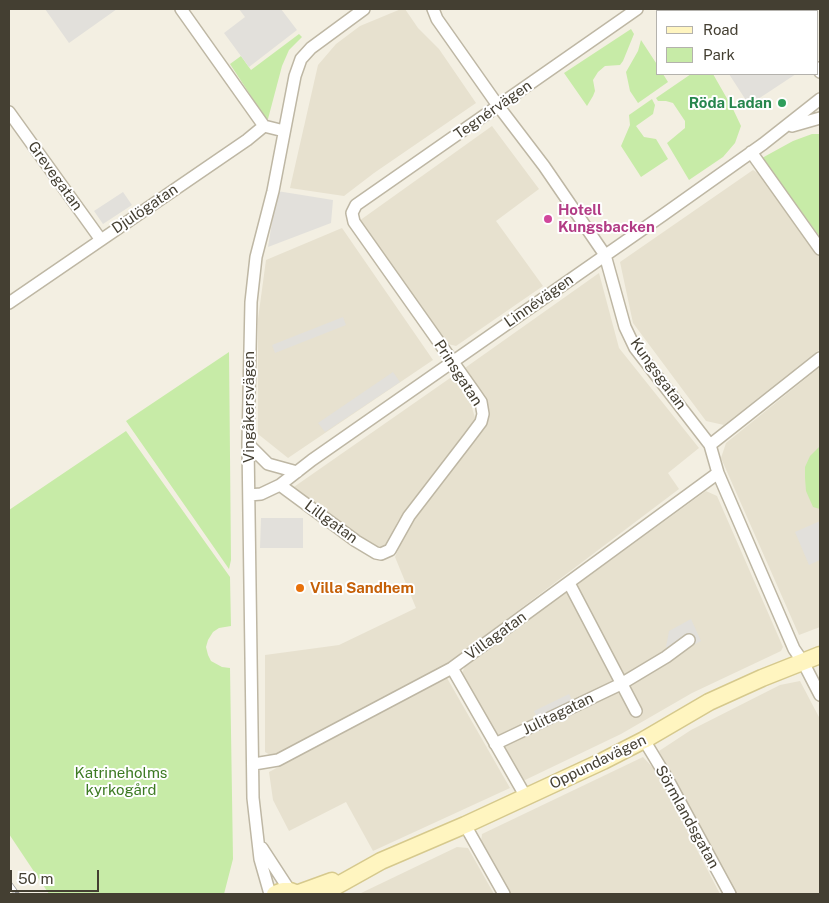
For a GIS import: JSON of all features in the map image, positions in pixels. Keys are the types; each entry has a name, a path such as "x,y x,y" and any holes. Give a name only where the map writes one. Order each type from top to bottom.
{"main road":[{"name":"Oppundavägen","path":"290,893 304,892 466,825 644,740 709,702 820,655"},
{"name":"Oppundavägen","path":"322,894 373,865"}],"street":[{"path":"181,9 264,126 284,131"},
{"name":"Vingåkersvägen","path":"270,894 260,859 253,798 248,444 250,329 253,282 256,257 273,191 295,76 301,59 311,48 364,9"},
{"name":"Kungsgatan","path":"425,9 435,14 605,255 625,327 635,348 710,445 718,473 794,649 820,695"},
{"name":"Tegnérvägen","path":"352,213 356,205 638,9"},
{"name":"Linnévägen","path":"249,495 261,494 280,485 752,152 820,99"},
{"name":"Grevegatan","path":"9,112 101,240"},
{"name":"Linnévägen","path":"781,130 820,118"},
{"name":"Djulögatan","path":"9,303 247,140 264,126"},
{"path":"752,152 820,249"},
{"name":"Prinsgatan","path":"352,213 354,222 480,402 484,414 481,422 409,516 390,550 383,553"},
{"path":"710,445 820,358"},
{"path":"248,444 268,464 297,472"},
{"name":"Villagatan","path":"254,764 278,760 452,668 718,473"},
{"name":"Lillgatan","path":"280,485 356,541 376,553 383,553"},
{"path":"569,583 636,711"},
{"name":"Julitagatan","path":"496,744 621,684 690,640"},
{"path":"452,668 526,797"},
{"name":"Sörmlandsgatan","path":"644,740 667,778 730,894"},
{"path":"466,825 504,894"},
{"name":"Vingåkersvägen","path":"258,842 290,893"}],"shaded area":[{"path":"45,9 117,9 69,43"},
{"path":"239,9 281,9 297,30 249,67 224,33 245,17"},
{"path":"405,9 418,28 439,49 476,103 374,173 344,196 290,188 318,65 336,44 360,26"},
{"path":"730,75 794,75 749,105"},
{"path":"492,126 539,189 496,221 543,286 456,346 448,344 359,221"},
{"path":"753,170 764,177 820,255 820,349 724,425 706,421 633,323 620,262"},
{"path":"277,191 333,200 331,223 268,247"},
{"path":"123,192 132,205 103,224 94,211"},
{"path":"342,228 433,360 288,458 258,434 258,319 266,260"},
{"path":"599,273 619,348 699,448 668,473 679,489 446,665 272,756 265,752 265,655 339,645 416,608 395,557 406,531 485,425 462,370"},
{"path":"343,317 346,325 275,353 272,345"},
{"path":"820,367 820,627 799,635 721,458 726,443"},
{"path":"393,372 400,382 325,432 318,423"},
{"path":"453,376 470,401 476,421 398,521 386,547 373,548 291,489"},
{"path":"706,491 717,496 783,647 781,651 692,693 621,734 523,781 461,676 465,666"},
{"path":"261,518 303,518 303,548 260,548"},
{"path":"820,521 820,560 809,565 795,532"},
{"path":"691,619 701,641 671,657 666,647 669,631"},
{"path":"447,678 510,788 373,851 346,802 289,831 273,800 269,772"},
{"path":"800,681 820,719 820,894 735,894 659,751 691,730 780,685"},
{"path":"569,694 573,702 538,720 534,711"},
{"path":"643,757 656,771 720,894 510,894 481,842 482,834"},
{"path":"457,847 468,848 494,894 359,894"}],"green space":[{"path":"631,29 634,34 623,61 620,65 605,66 598,72 593,80 595,91 587,106 564,73"},
{"path":"299,34 302,37 289,50 282,66 268,119 266,119 230,64 241,56 251,70"},
{"path":"641,40 656,63 656,75 664,75 668,82 638,103 630,91 626,72 638,51"},
{"path":"690,75 714,75 741,126 735,143 723,157 689,180 667,143 685,128 685,121 673,103 658,101 656,98"},
{"path":"652,99 655,105 653,114 636,126 644,137 656,139 668,159 641,177 621,146 630,125 629,115"},
{"path":"812,134 820,134 820,237 762,158 793,141"},
{"path":"229,352 231,560 229,569 126,421"},
{"name":"Katrineholms kyrkogård","path":"126,431 230,577 231,626 219,628 213,632 206,647 211,661 222,667 230,668 233,859 224,894 49,894 9,834 9,510"},
{"path":"820,446 820,509 813,507 806,491 805,467 810,456"}],"railway":[{"path":"9,883 17,894"}],"place":[{"name":"Röda Ladan","path":"782,103"},
{"name":"Hotell Kungsbacken","path":"548,219"},
{"name":"Villa Sandhem","path":"300,588"}]}
